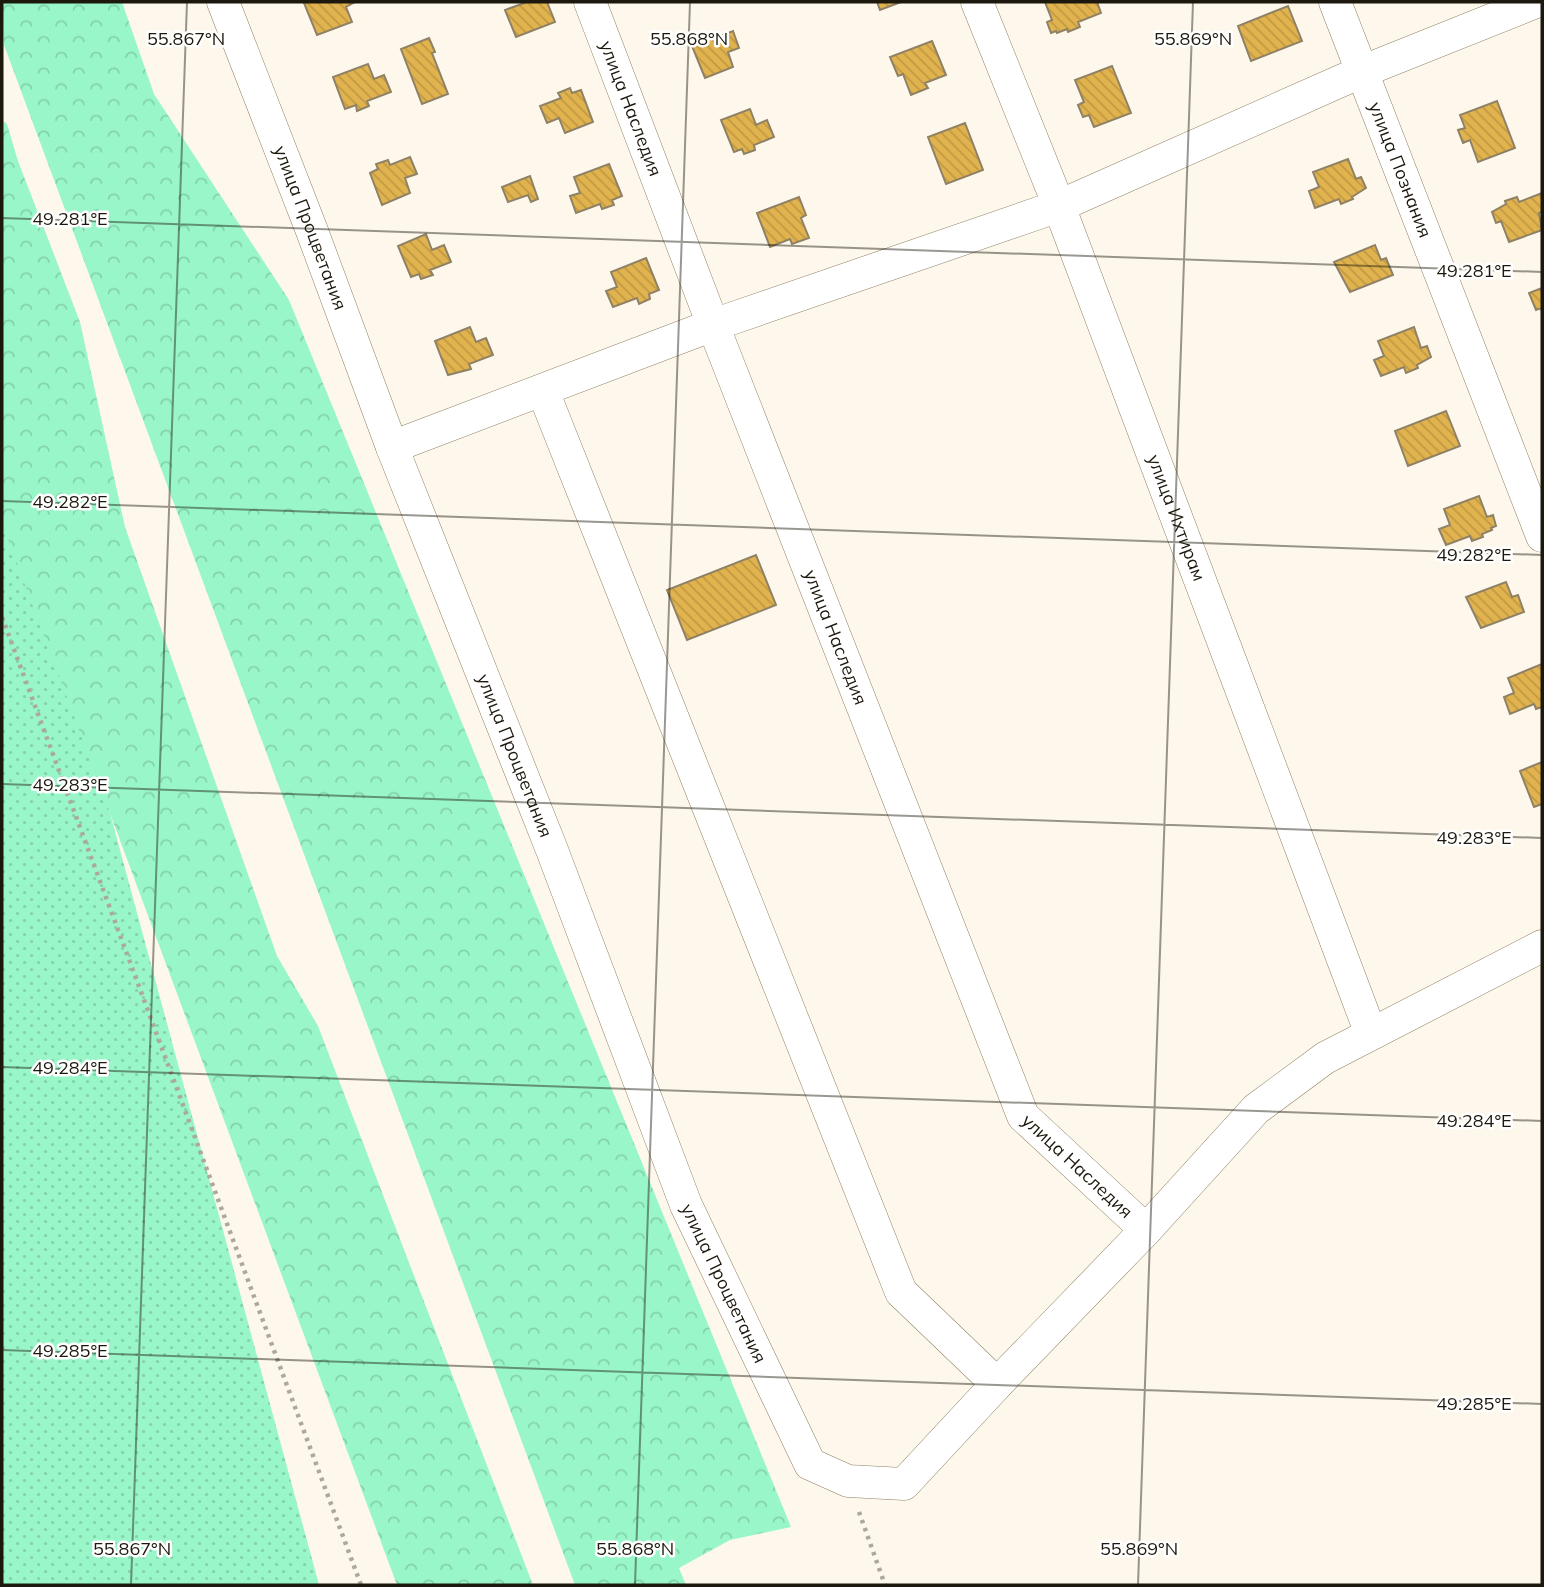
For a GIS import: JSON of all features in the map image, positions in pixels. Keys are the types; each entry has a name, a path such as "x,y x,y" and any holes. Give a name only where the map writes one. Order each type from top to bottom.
{"street":[{"name":"улица Процветания","path":"223,2 312,231 391,447 556,863 686,1205 810,1464 848,1481"},
{"name":"улица Наследия","path":"590,2 713,326 1023,1116 1146,1230"},
{"name":"улица Ихтирам","path":"977,2 1059,206 1371,1034"},
{"name":"улица Познания","path":"1335,2 1542,536"},
{"path":"391,447 713,326 1059,206 1361,72 1536,2"},
{"path":"543,391 901,1292 997,1384"},
{"path":"848,1481 904,1484 1146,1230 1256,1109 1325,1058 1542,946"}],"path":[{"path":"2,617 361,1585"},
{"path":"848,1481 885,1585"}],"green space":[{"path":"3,2 122,2 154,94 289,300 791,1527 730,1540 679,1568 686,1585 575,1585 4,45"},
{"path":"2,120 7,124 18,161 80,322 125,527 277,956 318,1026 533,1585 397,1585 2,523"},
{"path":"2,414 319,1585 2,1585"}],"building":[{"path":"355,2 346,7 352,22 317,35 304,3"},
{"path":"527,2 547,2 555,22 516,37 505,10"},
{"path":"877,2 901,2 880,10"},
{"path":"1045,2 1097,2 1101,13 1078,22 1080,27 1068,32 1067,29 1051,33 1047,22 1052,20"},
{"path":"1288,6 1302,41 1251,61 1238,26"},
{"path":"733,31 739,48 728,52 733,67 705,78 692,46 701,43 699,38 711,33 713,39"},
{"path":"429,38 448,94 422,104 401,49"},
{"path":"932,41 946,75 925,83 928,88 911,95 903,74 898,76 890,57"},
{"path":"368,64 374,79 384,75 391,92 367,101 369,106 357,111 356,105 345,109 333,77"},
{"path":"1112,66 1131,113 1094,127 1089,115 1083,117 1078,105 1084,102 1075,80"},
{"path":"570,88 572,93 581,90 593,122 565,133 559,118 547,123 540,106 561,98 558,93"},
{"path":"1497,101 1515,148 1478,162 1470,140 1463,143 1458,130 1465,128 1460,115"},
{"path":"750,109 756,125 767,120 774,137 754,145 755,150 744,154 742,149 734,152 721,120"},
{"path":"965,123 983,170 946,184 928,137"},
{"path":"410,157 417,174 405,178 410,193 382,205 370,173 378,169 376,164 388,160 390,165"},
{"path":"1348,159 1356,179 1361,177 1366,188 1352,197 1353,199 1341,204 1339,199 1315,208 1309,191 1319,187 1313,172"},
{"path":"609,164 622,196 612,200 614,205 602,209 600,204 576,213 570,196 580,193 574,177"},
{"path":"530,176 538,199 531,202 528,195 508,202 502,187"},
{"path":"1542,193 1542,212 1539,213 1542,230 1509,242 1501,221 1496,223 1492,212 1506,204 1505,201 1517,197 1519,202"},
{"path":"799,197 806,215 801,218 809,238 792,244 790,239 770,247 757,213"},
{"path":"426,234 432,250 444,245 451,262 430,270 433,275 421,279 419,274 411,277 398,246"},
{"path":"1375,245 1381,260 1386,258 1393,275 1350,292 1334,262"},
{"path":"646,258 659,290 649,294 650,299 639,304 637,298 613,307 606,291 617,287 611,272"},
{"path":"1542,288 1542,312 1541,308 1536,310 1529,293"},
{"path":"470,327 476,342 486,338 493,355 469,364 471,369 448,375 435,341"},
{"path":"1414,327 1421,348 1427,346 1431,357 1417,365 1418,368 1406,373 1404,367 1381,376 1374,360 1384,356 1378,341"},
{"path":"1446,411 1460,446 1408,466 1395,431"},
{"path":"1479,496 1487,517 1493,515 1496,526 1482,534 1483,537 1472,541 1470,536 1446,545 1439,529 1450,525 1444,509"},
{"path":"756,555 776,605 687,640 667,590"},
{"path":"1506,582 1512,597 1518,595 1524,612 1481,628 1466,597"},
{"path":"1542,664 1542,707 1536,709 1534,704 1510,714 1504,697 1514,693 1508,678"},
{"path":"1542,762 1542,804 1534,807 1520,771"}]}
